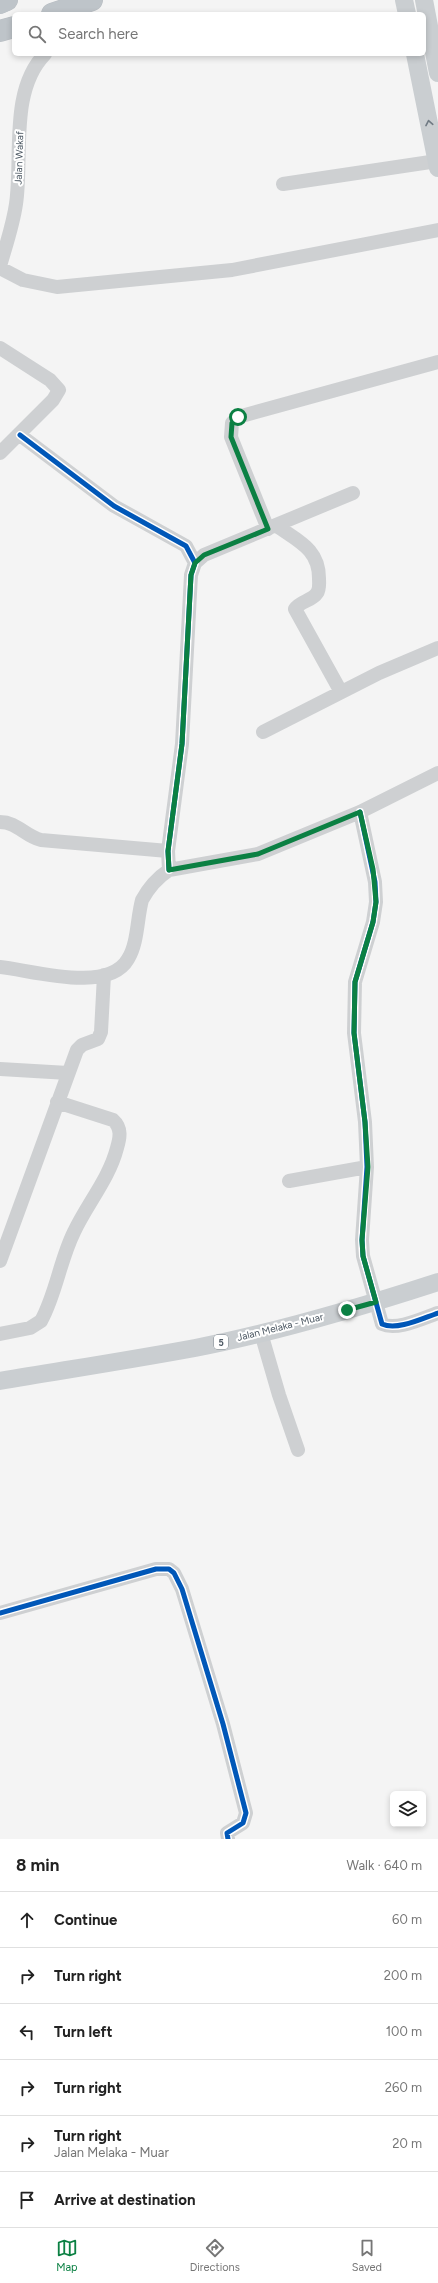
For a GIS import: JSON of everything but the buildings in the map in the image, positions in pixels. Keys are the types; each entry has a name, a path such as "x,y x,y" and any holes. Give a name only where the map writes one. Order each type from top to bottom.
{"highway":[{"path":"0,2 7,0"},
{"path":"62,12 92,0"},
{"path":"0,31 12,27"}],"main road":[{"path":"404,0 407,12"},
{"path":"424,0 438,73"},
{"path":"415,56 437,165"},
{"name":"Jalan Melaka - Muar","path":"0,1381 188,1349 261,1333 376,1302 438,1282"}],"street":[{"name":"Jalan Wakaf","path":"0,267 16,204 19,179 18,145 22,109 33,69 43,56"},
{"path":"283,184 437,165"},
{"path":"0,267 23,280 57,287 232,270 438,230"},
{"path":"0,348 50,380 60,390 53,400 20,435 0,453"},
{"path":"341,692 295,609 297,605 315,595 318,591 319,566 316,557 307,548 273,528 231,437 232,423 238,417 438,362"},
{"path":"20,435 114,506 186,546 195,563"},
{"path":"169,870 168,851 180,773 191,575 195,563 204,555 273,528 353,493"},
{"path":"263,732 341,692 438,648"},
{"path":"0,967 81,978 104,975 121,966 128,960 142,900 154,882 169,870 258,854 360,812 438,773"},
{"path":"360,812 373,869 376,902 373,922 355,982 354,1004 354,1033 365,1122 368,1167 363,1248 366,1271 382,1324 386,1326 397,1325 438,1313"},
{"path":"0,822 10,822 31,837 42,840 168,851"},
{"path":"0,1261 77,1050 82,1046 98,1039 101,1032 104,975"},
{"path":"0,1069 68,1073"},
{"path":"0,1334 30,1328 41,1321 73,1232 107,1174 117,1150 120,1130 118,1124 113,1120 57,1102"},
{"path":"289,1181 368,1167"},
{"path":"261,1333 278,1395 298,1450"},
{"path":"0,1613 156,1569 169,1569 174,1573 182,1588 223,1724 246,1813 243,1823 227,1833 228,1839"}],"cycle path":[{"path":"20,435 114,506 186,546 195,563 191,575 182,744 168,851 169,870"},
{"path":"360,812 375,882 376,902 373,922 355,982 354,1033 365,1122 367,1167 362,1240 363,1256 382,1324 388,1326 402,1325 418,1321 438,1313"},
{"path":"0,1613 156,1569 169,1569 174,1573 182,1589 223,1724 246,1813 243,1823 227,1833 228,1839"}],"route":[{"path":"238,417 232,423 230,431 231,437 268,529 204,555 195,563 191,575 180,773 168,851 169,870 240,859 258,854 360,812 371,856 376,902 373,922 355,982 354,1033 356,1061 365,1122 368,1167 362,1240 363,1256 376,1302 347,1310"}]}
